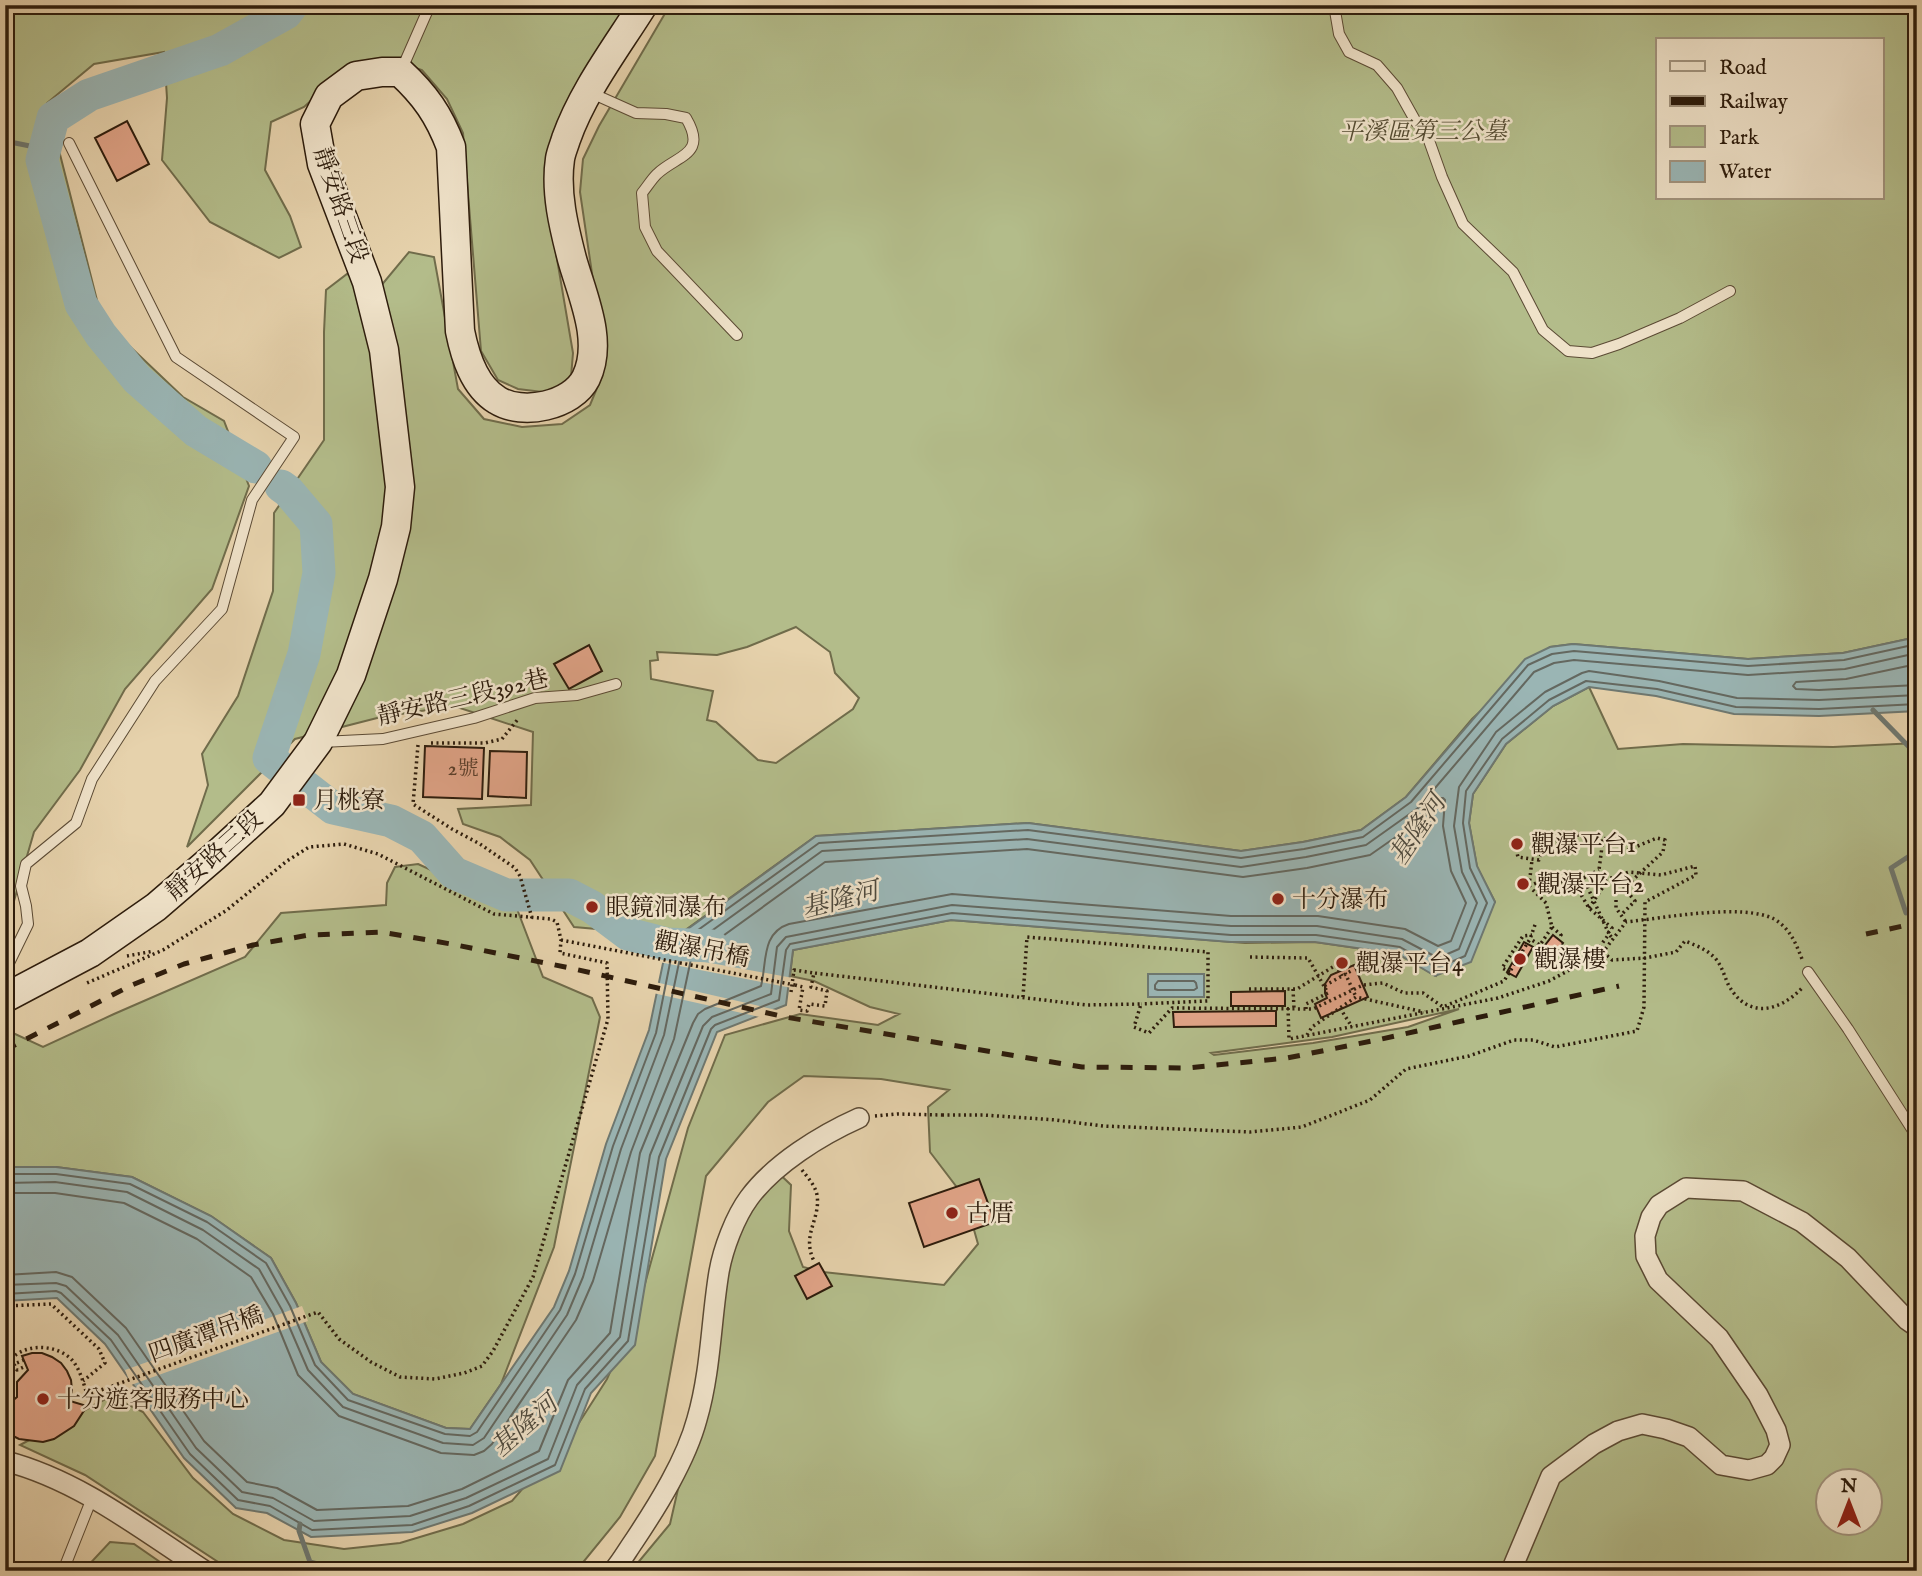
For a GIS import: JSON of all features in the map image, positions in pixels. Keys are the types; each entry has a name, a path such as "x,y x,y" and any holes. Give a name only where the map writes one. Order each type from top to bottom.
{"main road":[{"path":"400,72 430,104 451,147 460,331 466,358 477,380 495,399 531,408 553,404 573,393 586,379 592,359 591,321 572,258 559,192 560,158 573,121 643,5"},
{"name":"靜安路三段","path":"9,996 90,953 156,907 272,804 318,743 351,676 383,579 396,527 400,487 384,350 368,282 322,164 315,124 329,96 356,76 400,72"}],"street":[{"path":"612,1571 651,1516 677,1468 697,1420 706,1380 720,1269 730,1235 749,1199 793,1157 833,1130 859,1118"},
{"path":"1511,1571 1551,1476 1594,1444 1618,1431 1642,1424 1666,1429 1689,1437 1721,1465 1748,1470 1766,1465 1774,1458 1780,1445 1776,1430 1758,1395 1719,1338 1658,1280 1646,1256 1645,1236 1651,1217 1659,1205 1685,1188 1743,1191 1802,1222 1848,1258 1914,1318"},
{"path":"5,1461 93,1497 205,1571"}],"lane":[{"path":"400,72 430,5"},
{"path":"1334,5 1339,34 1349,52 1377,65 1397,88 1416,122 1426,132 1463,224 1513,272 1544,330 1569,351 1592,353 1619,344 1681,318 1730,291"},
{"path":"589,92 635,113 686,118 692,129 694,142 686,155 657,175 642,193 645,227 657,251 737,335"},
{"path":"9,996 7,967 28,924 21,886 26,864 76,823 92,779 155,681 222,609 252,500 294,437 176,357 69,143"},
{"name":"靜安路三段392巷","path":"318,743 383,739 474,718 534,698 577,695 616,684"},
{"path":"1808,972 1917,1137"},
{"path":"64,1571 93,1497"}],"path":[{"path":"431,743 485,743 502,739 534,698"},
{"path":"418,743 413,804 515,868 520,876 532,918"},
{"path":"1516,849 1518,857 1539,860 1542,851 1562,837 1577,834 1616,840 1621,853 1657,838 1665,840 1663,852 1625,888 1635,901 1621,915"},
{"path":"1589,908 1603,887 1599,870 1603,839"},
{"path":"78,987 163,950 227,910 287,861 309,847 344,844 378,854 494,914 551,919 557,922 561,940"},
{"path":"1529,886 1532,859"},
{"path":"859,1118 897,1114 983,1115 1103,1126 1250,1132 1302,1127 1370,1100 1406,1069 1469,1056 1514,1040 1533,1040 1555,1046 1637,1031 1644,1007 1645,902 1696,875 1695,866 1661,875 1629,872 1587,886 1609,934 1590,960"},
{"path":"1529,886 1544,880 1574,883 1599,870"},
{"path":"1574,883 1589,908 1612,928 1608,933 1613,939"},
{"path":"1529,886 1546,903 1552,927 1561,934 1558,939"},
{"path":"1616,900 1616,908 1626,922"},
{"path":"1287,1008 1289,1039 1499,998 1549,981 1590,960 1603,952 1626,922 1737,911 1774,919 1786,929 1794,939 1808,972 1805,985 1782,1005 1758,1009 1747,1005 1735,994 1721,966 1699,946 1685,941 1676,952 1645,958 1612,960 1603,952"},
{"path":"1141,1004 1134,1027 1149,1033 1172,1008 1312,1009 1363,985 1382,983 1404,993 1423,993 1443,1007 1504,981 1531,937 1536,922"},
{"path":"1510,972 1502,968 1523,936 1531,937 1540,945 1552,927"},
{"path":"791,992 794,970 1086,1005 1208,1001 1209,952 1027,937 1023,997"},
{"name":"觀瀑吊橋","path":"561,940 803,987 799,1010 807,1011 809,1004 825,1006 827,991 811,987 814,973"},
{"name":"四廣潭吊橋","path":"83,1381 87,1395 318,1312 339,1339 371,1362 400,1377 435,1379 482,1366 494,1351 533,1277 608,1019 607,963 560,953 561,940"},
{"path":"1250,957 1308,958 1328,993 1306,1004 1306,1009"},
{"path":"1342,963 1349,972"},
{"path":"1249,989 1297,989 1336,965 1342,976"},
{"path":"1349,972 1344,975 1352,990"},
{"path":"1324,986 1349,972"},
{"path":"1349,972 1345,973 1356,997"},
{"path":"1293,989 1294,1008"},
{"path":"1307,1036 1312,1027 1356,997 1426,1012"},
{"path":"1340,1008 1352,1028"},
{"path":"793,1157 814,1185 817,1195 817,1207 808,1241 814,1261"},
{"path":"5,1306 51,1304 99,1349 105,1363 83,1381 73,1360 49,1347 25,1350 11,1359 5,1368"},
{"path":"24,1360 14,1364 17,1370 26,1366"}],"green space":[{"path":"5,5 634,5 548,206 573,353 571,377 551,393 518,389 498,380 481,351 463,133 447,99 422,70 387,58 346,69 304,107 271,122 265,170 290,216 301,247 279,258 210,222 162,160 167,98 164,52 94,64 47,103 102,320 183,397 224,421 249,486 212,589 125,689 80,770 34,832 5,932"},
{"name":"平溪區第三公墓","path":"670,5 1917,5 1917,637 1843,653 1748,659 1573,644 1550,647 1472,719 1406,797 1361,830 1241,851 1028,823 816,836 677,936 574,927 530,860 500,837 463,824 458,809 531,805 533,732 454,706 381,717 295,739 187,847 208,785 202,754 238,696 273,591 274,513 324,440 326,290 347,274 380,287 409,252 434,257 458,389 484,419 522,427 562,424 590,405 602,376 606,351 580,192 583,159 599,126","holes":["796,627 830,652 835,673 859,698 853,709 776,763 758,760 716,722 707,720 713,691 651,679 650,661 658,660 657,652 717,655 747,647"]},
{"path":"1589,687 1618,749 1683,744 1833,747 1917,743 1917,1571 631,1571 670,1524 692,1428 707,1291 770,1165 791,1185 789,1231 803,1267 823,1272 944,1285 978,1244 965,1198 930,1152 928,1107 949,1090 881,1079 804,1076 768,1102 706,1176 655,1456 620,1517 576,1571 232,1571 85,1475 20,1445 111,1396 143,1412 193,1478 233,1514 284,1540 344,1549 400,1543 463,1524 512,1501 577,1426 607,1379 638,1309 688,1128 725,1035 800,1014 878,1025 899,1014 870,1007 814,981 790,976 793,950 951,920 1245,943 1315,942 1398,954 1436,976 1495,902 1477,867 1469,823 1473,794 1506,744 1553,706","holes":["1459,1009 1408,1027 1313,1043 1214,1055 1211,1053 1332,1037"]},
{"path":"418,864 517,909 543,977 592,998 600,1017 554,1247 501,1384 470,1429 446,1428 353,1394 321,1362 296,1303 271,1258 211,1216 132,1177 56,1167 5,1167 5,1032 43,1047 245,957 281,913 386,905 387,883 395,867"},
{"path":"110,1542 134,1544 173,1571 83,1571"}],"water":[{"name":"基隆河","path":"1917,637 1917,711 1819,716 1734,714 1656,696 1589,687 1553,706 1506,744 1473,794 1469,823 1477,866 1495,902 1471,962 1435,976 1398,954 1315,942 1231,942 951,920 793,950 786,1005 717,1032 666,1159 635,1345 591,1393 560,1471 472,1513 412,1532 311,1537 267,1513 236,1508 184,1458 105,1344 57,1298 5,1301 5,1167 56,1167 132,1177 211,1216 271,1258 296,1303 321,1362 353,1394 446,1428 470,1429 554,1307 569,1271 606,1144 649,1030 667,944 816,836 1028,823 1241,851 1303,842 1361,830 1406,797 1525,659 1550,647 1573,644 1748,659 1843,653"},
{"path":"1148,974 1204,974 1204,997 1148,997"}],"pier":[{"path":"661,954 793,978 792,988 659,962"},
{"path":"655,982 781,1011 764,1018 653,993"},
{"path":"302,1306 308,1321 131,1385 125,1370"}],"building":[{"path":"127,121 149,164 117,181 95,138"},
{"path":"589,645 602,671 569,689 554,664"},
{"path":"425,746 484,748 482,799 423,797"},
{"path":"490,751 527,752 526,798 488,796"},
{"path":"1553,935 1563,943 1553,957 1542,949"},
{"name":"觀瀑樓","path":"1524,942 1533,947 1516,977 1507,972"},
{"path":"1354,965 1368,997 1321,1018 1315,1004 1327,998 1325,984 1331,975"},
{"path":"1285,991 1285,1006 1231,1006 1231,992"},
{"path":"1276,1011 1276,1026 1174,1027 1173,1012"},
{"name":"古厝","path":"979,1179 995,1222 924,1247 909,1203"},
{"path":"819,1263 832,1286 807,1299 795,1276"},
{"name":"十分遊客服務中心","path":"42,1353 61,1363 71,1380 70,1401 87,1406 74,1426 54,1439 43,1442 19,1439 5,1432 5,1407 17,1397 17,1382 28,1370 22,1356"}],"waterway":[{"path":"256,467 196,431 137,379 101,335 81,304 42,160 53,118 89,95 220,50 286,13 292,5"},
{"path":"5,141 45,149"},
{"path":"279,766 269,758 304,654 319,573 316,524 281,486"},
{"path":"1873,710 1917,755"},
{"path":"306,787 333,808 391,821 422,837 454,873 506,895 569,895 592,907 628,934 667,944 712,946"},
{"path":"1906,913 1891,868 1917,851"},
{"path":"1914,937 1917,945"},
{"path":"300,1524 299,1531 310,1562 307,1571"},
{"path":"310,1562 344,1571"}],"railway":[{"path":"1866,934 1917,923"},
{"path":"5,1050 132,985 184,964 253,945 309,935 381,932 570,968 785,1017 1082,1067 1187,1068 1287,1058 1619,986"}],"place":[{"name":"月桃寮","path":"299,800"},
{"name":"觀瀑平台1","path":"1517,844"},
{"name":"觀瀑平台2","path":"1523,884"},
{"name":"十分瀑布","path":"1278,899"},
{"name":"眼鏡洞瀑布","path":"592,907"},
{"name":"觀瀑樓","path":"1520,959"},
{"name":"觀瀑平台4","path":"1342,963"},
{"name":"古厝","path":"952,1213"},
{"name":"十分遊客服務中心","path":"43,1399"}]}
